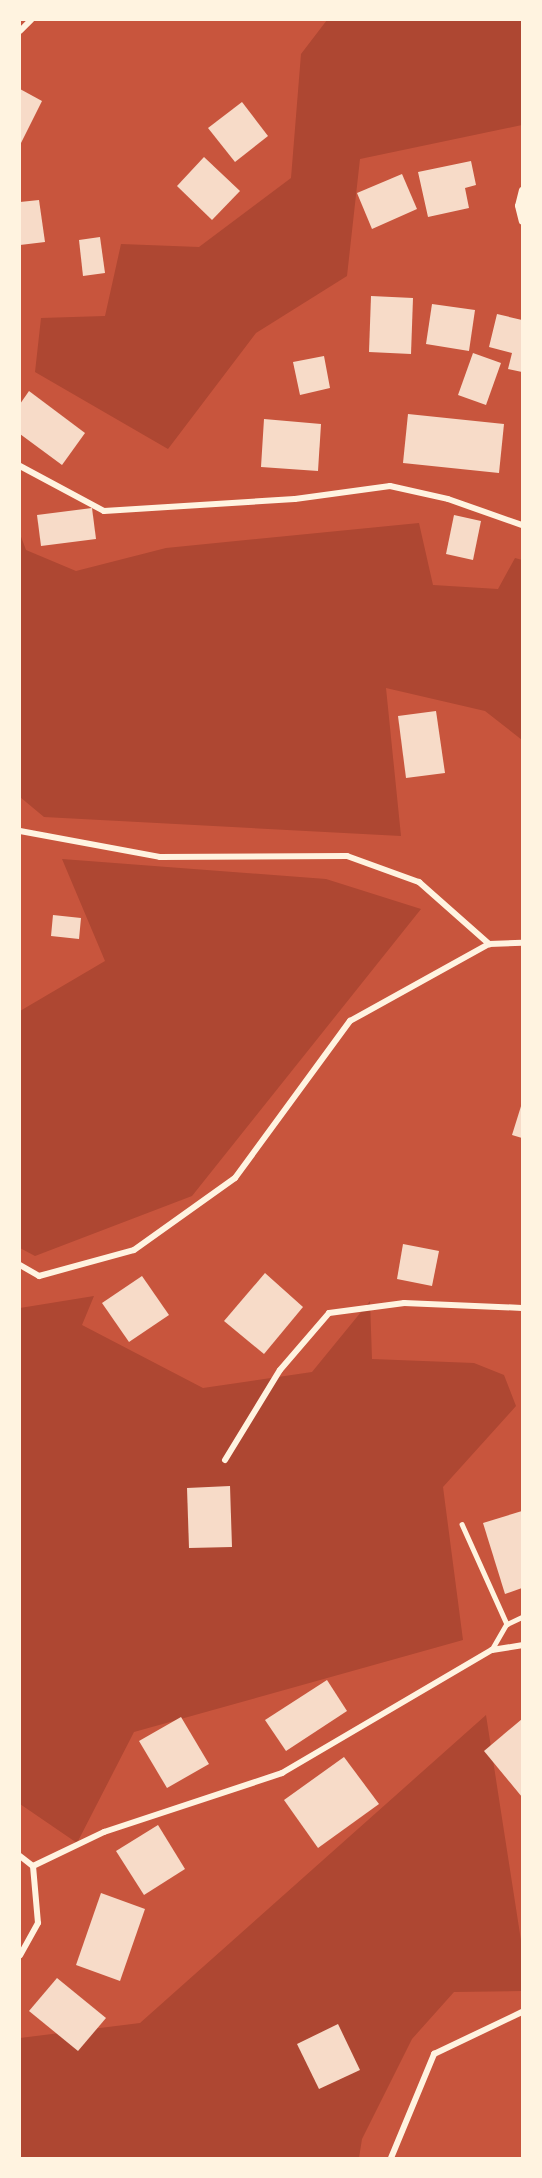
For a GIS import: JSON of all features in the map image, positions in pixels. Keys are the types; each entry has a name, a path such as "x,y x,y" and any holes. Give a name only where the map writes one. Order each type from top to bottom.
{"street":[{"path":"20,31 31,20"},
{"path":"522,190 518,206 522,222"},
{"path":"20,466 104,512 295,499 390,486 448,499 522,525"},
{"path":"20,831 160,857 347,856 419,882 489,944"},
{"path":"20,1266 39,1276 134,1250 235,1178 350,1021 489,944 522,943"},
{"path":"225,1460 280,1370 329,1312 404,1303 522,1308"},
{"path":"33,1866 104,1832 282,1773 492,1650 522,1645"},
{"path":"20,1856 33,1866 38,1923 20,1955"},
{"path":"391,2158 434,2054 522,2012"}],"lane":[{"path":"462,1524 507,1624"},
{"path":"492,1650 507,1624 522,1617"}],"shaded area":[{"path":"327,20 522,20 522,125 360,159 347,276 256,333 168,449 35,372 41,318 105,316 121,244 199,247 291,178 301,54"},
{"path":"419,523 433,585 498,589 515,558 522,560 522,740 485,711 386,688 401,836 44,817 20,797 20,534 26,550 76,571 166,548"},
{"path":"62,859 326,879 421,909 192,1196 35,1256 20,1248 20,1011 105,961"},
{"path":"94,1296 82,1325 203,1388 312,1372 370,1301 372,1359 474,1363 504,1375 516,1406 443,1487 463,1640 134,1732 77,1843 20,1804 20,1308"},
{"path":"486,1715 522,1947 522,1991 454,1992 412,2039 362,2139 359,2158 20,2158 20,2038 140,2023"}],"building":[{"path":"20,89 42,101 20,145"},
{"path":"242,102 268,136 235,162 208,128"},
{"path":"204,157 240,191 212,220 177,186"},
{"path":"471,161 476,185 465,188 469,208 428,217 418,172"},
{"path":"402,174 417,209 372,229 357,193"},
{"path":"39,200 45,242 20,245 20,202"},
{"path":"100,237 105,273 83,276 79,240"},
{"path":"371,296 413,298 411,354 369,352"},
{"path":"432,304 475,310 469,351 426,344"},
{"path":"497,314 522,320 522,372 508,369 512,353 489,347"},
{"path":"473,353 501,363 486,405 458,395"},
{"path":"324,356 330,388 300,395 293,362"},
{"path":"29,391 85,433 62,465 20,434 20,404"},
{"path":"408,414 504,424 499,473 403,463"},
{"path":"264,419 321,424 318,471 261,467"},
{"path":"92,508 96,539 41,546 37,515"},
{"path":"454,515 481,521 473,560 446,554"},
{"path":"436,711 445,773 406,778 398,716"},
{"path":"53,915 81,918 79,939 51,936"},
{"path":"522,1103 522,1138 512,1135"},
{"path":"403,1244 439,1251 432,1286 397,1279"},
{"path":"265,1273 303,1307 264,1354 224,1321"},
{"path":"142,1276 169,1315 129,1342 102,1303"},
{"path":"230,1486 232,1547 189,1548 187,1488"},
{"path":"522,1511 522,1588 505,1594 483,1523"},
{"path":"327,1680 347,1711 286,1751 265,1720"},
{"path":"181,1717 209,1764 167,1788 139,1741"},
{"path":"522,1719 522,1797 484,1751"},
{"path":"344,1757 379,1804 318,1848 284,1800"},
{"path":"158,1825 185,1869 144,1895 116,1851"},
{"path":"101,1893 145,1909 120,1981 76,1965"},
{"path":"57,1978 106,2018 78,2051 29,2011"},
{"path":"338,2024 360,2070 319,2089 297,2044"}]}
